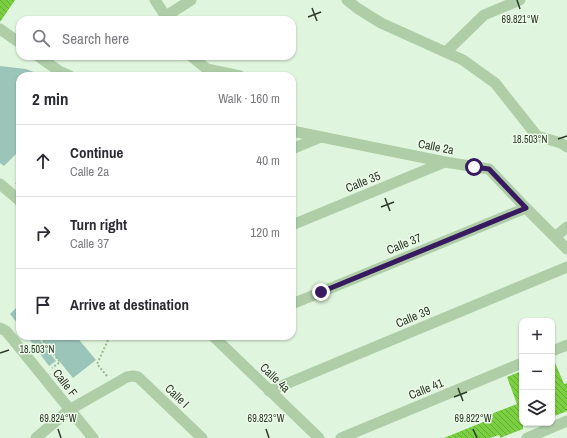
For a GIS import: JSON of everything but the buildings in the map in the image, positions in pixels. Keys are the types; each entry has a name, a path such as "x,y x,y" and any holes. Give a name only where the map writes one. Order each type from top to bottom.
{"street":[{"path":"156,0 166,16"},
{"path":"170,16 192,0"},
{"path":"347,0 356,8 381,23 463,60 495,83 537,136 561,143 567,147"},
{"path":"446,52 484,15 520,0"},
{"path":"0,29 16,41"},
{"path":"43,60 60,72"},
{"path":"196,60 207,69 221,72"},
{"name":"Calle 2a","path":"296,132 445,162 489,169 567,249"},
{"path":"296,147 321,137"},
{"name":"Calle 35","path":"296,223 445,162"},
{"path":"0,184 16,198"},
{"name":"Calle 37","path":"296,302 526,208"},
{"path":"555,237 567,227"},
{"name":"Calle 39","path":"269,391 567,267"},
{"name":"Calle F","path":"2,331 93,438"},
{"name":"Calle 4a","path":"218,340 319,438"},
{"path":"555,350 567,345"},
{"name":"Calle 41","path":"341,438 519,365"},
{"name":"Calle I","path":"114,384 127,377 138,377 202,438"},
{"path":"36,438 70,410 114,384"},
{"path":"527,438 567,421"}],"path":[{"path":"42,340 60,362 49,370"},
{"path":"108,340 97,364 114,384"}],"shaded area":[{"path":"0,66 26,69 34,72 16,72 16,154 4,166 0,163"},
{"path":"16,308 16,322 10,314"},
{"path":"30,340 40,340 56,361 49,366"},
{"path":"42,340 79,340 96,360 73,378"}],"route":[{"path":"321,292 526,208 489,169 474,167"}]}
